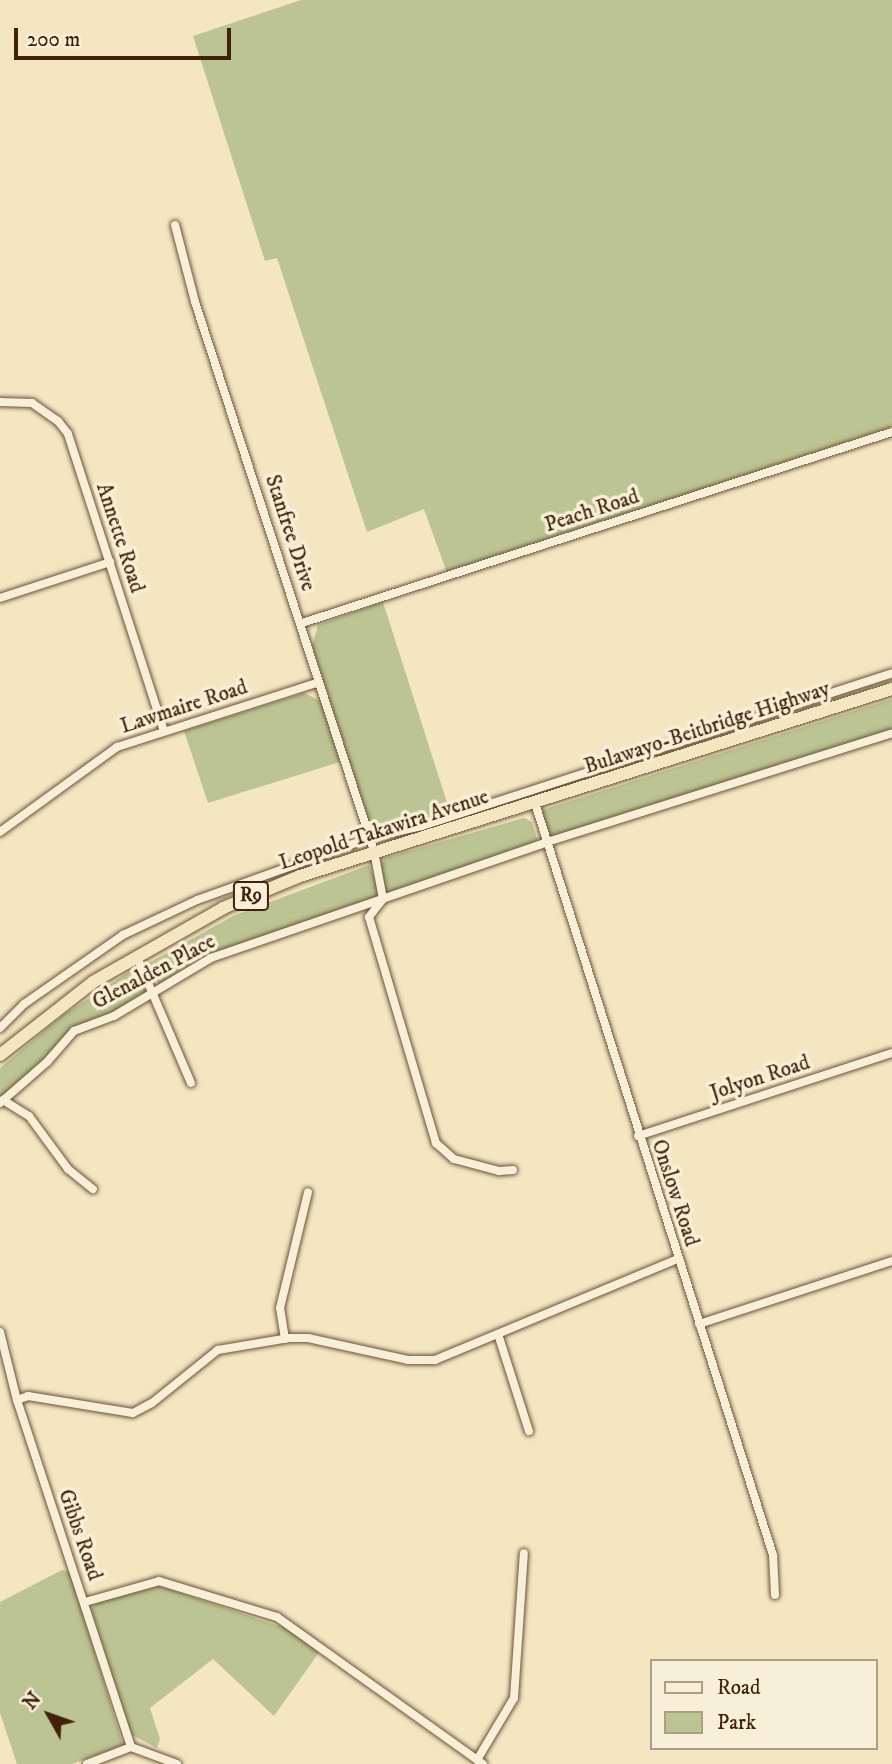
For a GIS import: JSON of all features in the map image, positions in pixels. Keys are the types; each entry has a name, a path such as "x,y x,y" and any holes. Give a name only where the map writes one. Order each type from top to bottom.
{"highway":[{"name":"Bulawayo-Beitbridge Highway","path":"535,803 892,689"},
{"name":"Leopold Takawira Avenue","path":"0,1055 65,1002 223,908 483,811 510,810 535,803"}],"street":[{"name":"Stanfree Drive","path":"175,225 195,302 302,623 374,851 383,899"},
{"name":"Annette Road","path":"0,401 32,402 58,421 73,448 163,729"},
{"name":"Peach Road","path":"302,623 892,432"},
{"path":"0,598 110,562"},
{"path":"0,1028 24,1004 123,934 197,900 369,838 483,811 508,796 892,673"},
{"name":"Lawmaire Road","path":"0,832 107,753 163,729 319,682"},
{"name":"Glenalden Place","path":"2,1102 47,1062 74,1031 114,1016 211,958 547,842 892,733"},
{"path":"649,766 657,749"},
{"path":"508,796 510,810"},
{"name":"Onslow Road","path":"535,803 638,1136 773,1555 775,1595"},
{"path":"383,899 369,918 436,1143 454,1159 499,1171 513,1170"},
{"path":"137,957 191,1083"},
{"name":"Jolyon Road","path":"638,1136 892,1053"},
{"path":"2,1102 29,1116 68,1169 93,1189"},
{"path":"285,1339 280,1308 308,1192"},
{"path":"17,1400 28,1396 133,1413 152,1403 218,1350 285,1339 308,1338 421,1362 498,1334 678,1259"},
{"path":"699,1325 892,1261"},
{"name":"Gibbs Road","path":"0,1332 17,1400 131,1747"},
{"path":"498,1334 529,1431"},
{"path":"85,1602 155,1581 276,1617 480,1762 514,1699 524,1553"},
{"path":"87,1764 131,1747 177,1764"}],"green space":[{"path":"301,0 892,0 892,427 447,573 424,509 367,532 277,258 265,261 193,36"},
{"path":"383,602 450,812 377,832 371,828 312,646 318,625"},
{"path":"304,693 321,701 340,762 208,803 184,731"},
{"path":"892,699 892,731 548,839 539,811"},
{"path":"524,818 532,822 538,842 386,895 380,865 385,858"},
{"path":"369,865 379,888 377,899 212,956 159,985 147,964 235,915"},
{"path":"130,971 136,972 147,993 112,1015 74,1029 0,1101 0,1068 62,1016"},
{"path":"62,1570 70,1572 123,1745 72,1764 17,1764 0,1713 0,1602"},
{"path":"153,1584 285,1628 320,1651 274,1716 213,1659 150,1708 160,1739 157,1748 132,1735 91,1609 95,1604"}]}
